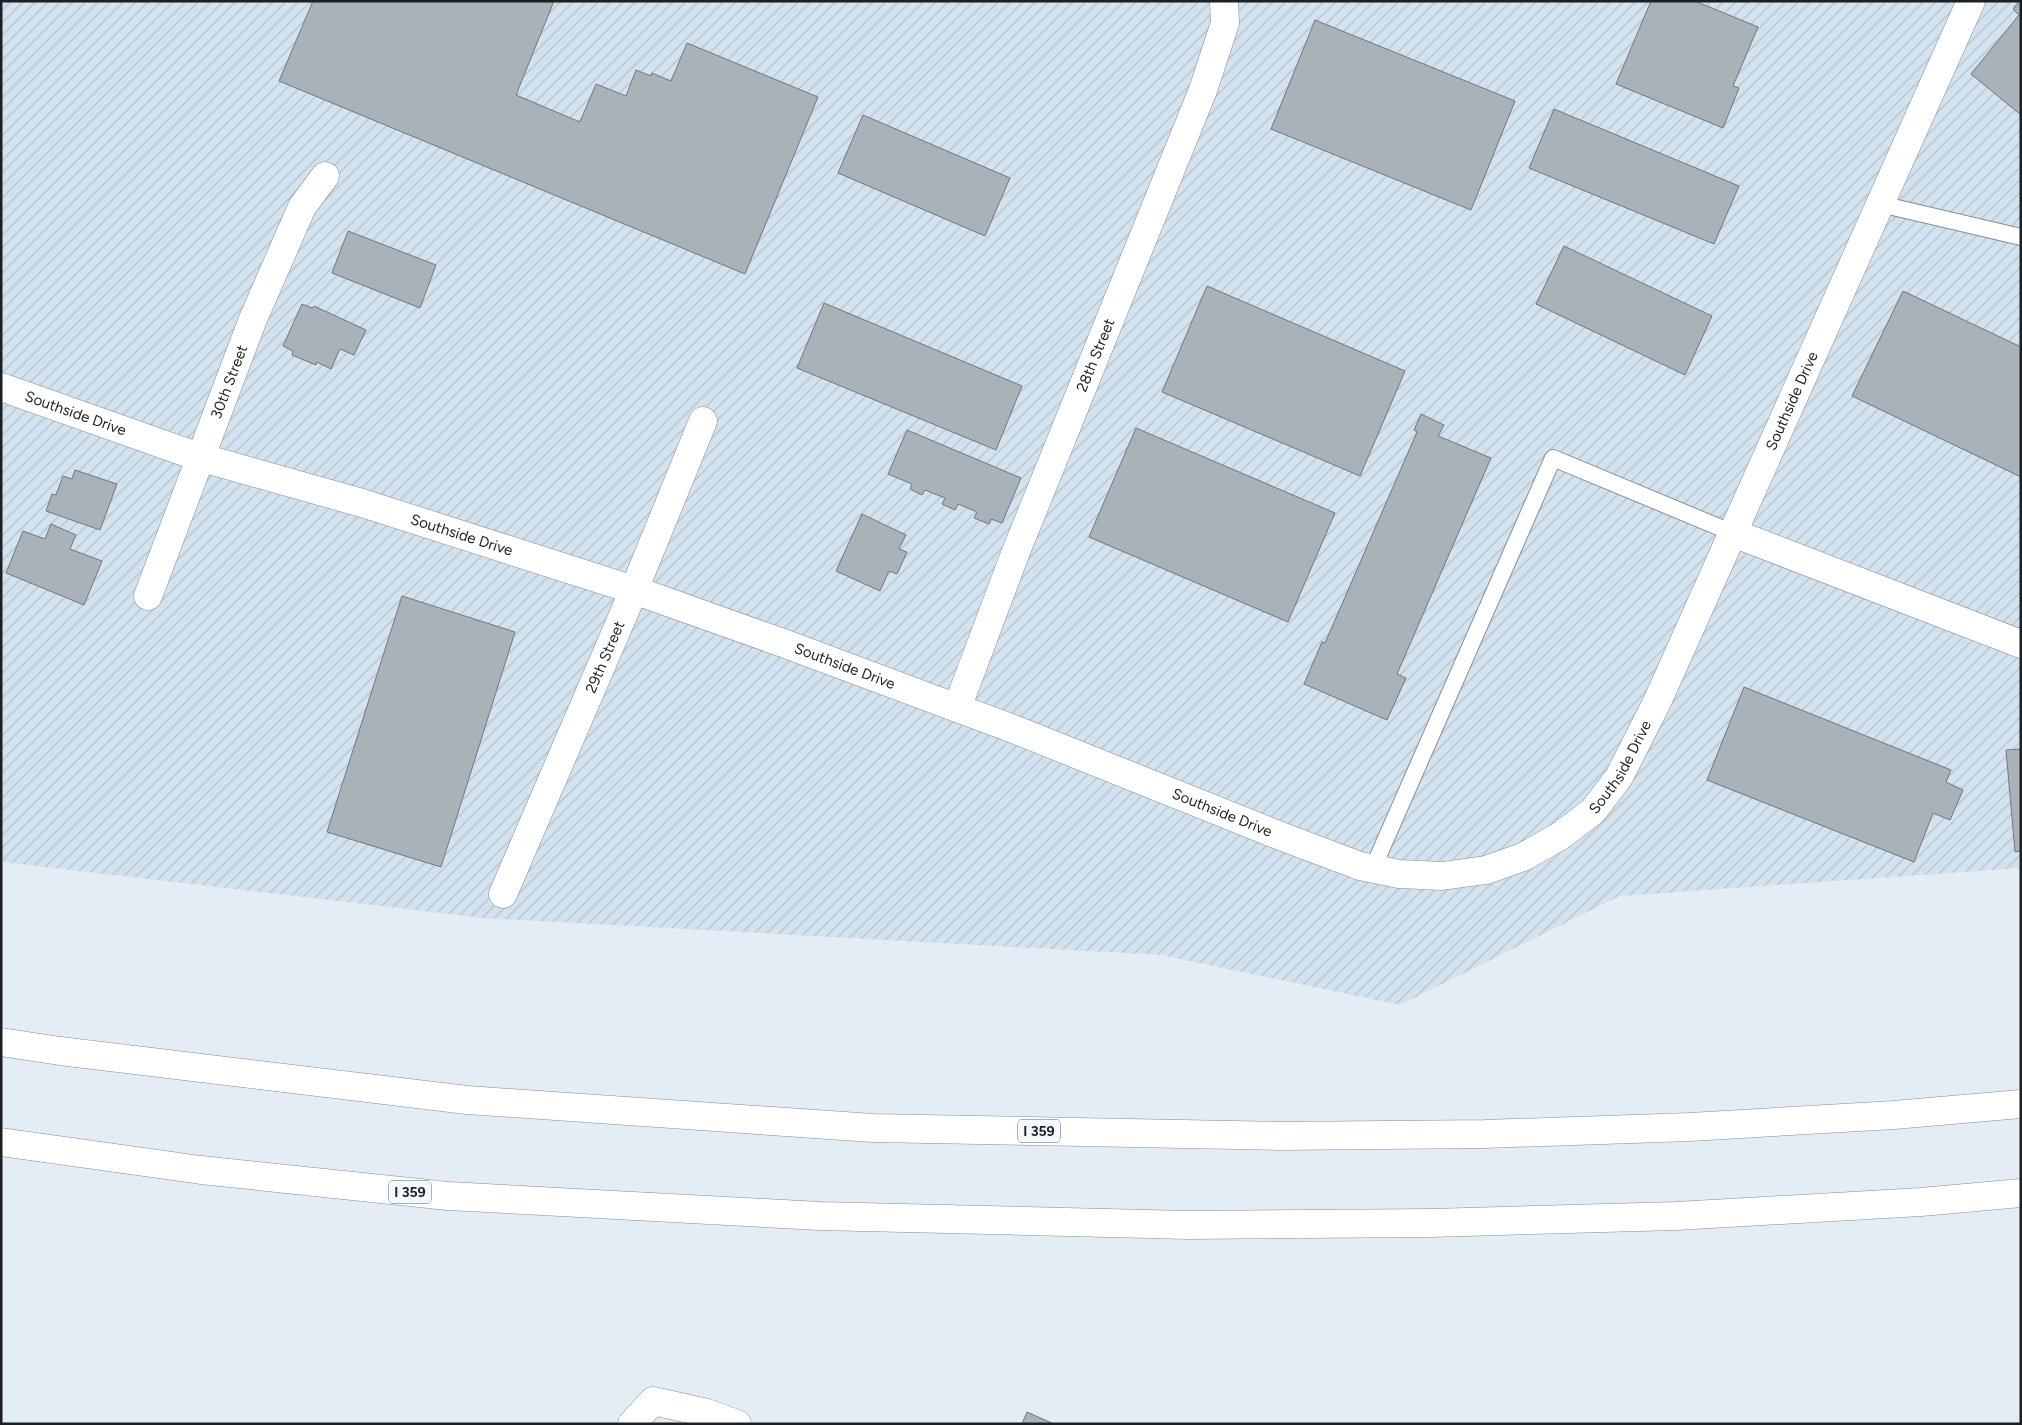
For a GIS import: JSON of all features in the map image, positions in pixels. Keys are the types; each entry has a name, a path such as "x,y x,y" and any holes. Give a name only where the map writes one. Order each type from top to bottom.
{"main road":[{"name":"28th Street","path":"957,708 1018,545 1202,90 1225,23 1224,1"},
{"name":"Southside Drive","path":"1,387 199,457 362,503 634,590 957,708 1360,866 1400,874 1442,876 1486,870 1523,857 1560,836 1593,811 1619,777 1657,702 1970,1"},
{"name":"30th Street","path":"148,596 199,457 253,319 302,207 325,176"},
{"name":"29th Street","path":"502,894 634,590 703,421"},
{"path":"1733,533 2021,644"},
{"name":"I 359","path":"1,1042 60,1052 467,1100 873,1128 1282,1136 1485,1134 1690,1127 1894,1115 2021,1104"},
{"name":"I 359","path":"1,1142 201,1170 448,1196 820,1216 1188,1225 1431,1223 1676,1216 1921,1202 2021,1193"},
{"path":"632,1424 653,1401 707,1413 737,1424"}],"lane":[{"path":"1880,204 2021,237"},
{"path":"1374,868 1553,458 1733,533"}],"shaded area":[{"path":"1,1 2021,1 2021,868 1620,896 1400,1005 1161,955 484,918 1,862"}],"building":[{"path":"313,1 554,1 516,95 580,122 596,84 626,96 636,70 651,76 652,73 671,81 687,43 818,97 745,274 279,81"},
{"path":"1651,1 1695,1 1758,27 1733,86 1739,88 1723,128 1616,84"},
{"path":"2021,1 2021,115 1971,74 2019,15 2013,9"},
{"path":"1315,20 1515,101 1471,210 1271,129"},
{"path":"1554,109 1739,186 1714,244 1529,168"},
{"path":"863,115 1010,178 985,236 838,173"},
{"path":"348,231 436,265 420,308 332,273"},
{"path":"1564,246 1712,316 1685,375 1536,304"},
{"path":"1207,286 1405,371 1360,476 1162,392"},
{"path":"1903,291 2021,347 2021,477 1852,396"},
{"path":"824,303 1022,386 996,450 797,368"},
{"path":"302,304 312,308 314,306 366,330 354,355 340,349 331,369 317,362 316,365 292,355 293,351 283,346"},
{"path":"1421,414 1444,425 1438,436 1491,458 1397,674 1406,678 1387,720 1304,684 1322,642 1325,643 1417,432 1414,430"},
{"path":"1136,428 1335,513 1288,622 1089,537"},
{"path":"907,430 1021,478 1002,523 991,519 989,524 974,518 977,512 958,504 955,510 942,504 945,498 925,490 922,495 910,489 912,484 888,474"},
{"path":"75,470 117,484 100,530 46,511 52,494 56,495 63,476 72,479"},
{"path":"862,514 906,535 899,549 907,552 897,574 889,571 880,591 836,571"},
{"path":"51,524 76,535 70,549 102,561 84,605 6,573 23,531 45,539"},
{"path":"402,596 515,632 441,867 327,832"},
{"path":"1744,687 1951,770 1946,782 1963,790 1950,820 1933,813 1914,862 1707,780"},
{"path":"2021,749 2021,851 2015,852 2006,750"},
{"path":"1027,1412 1054,1424 1022,1424"}]}
